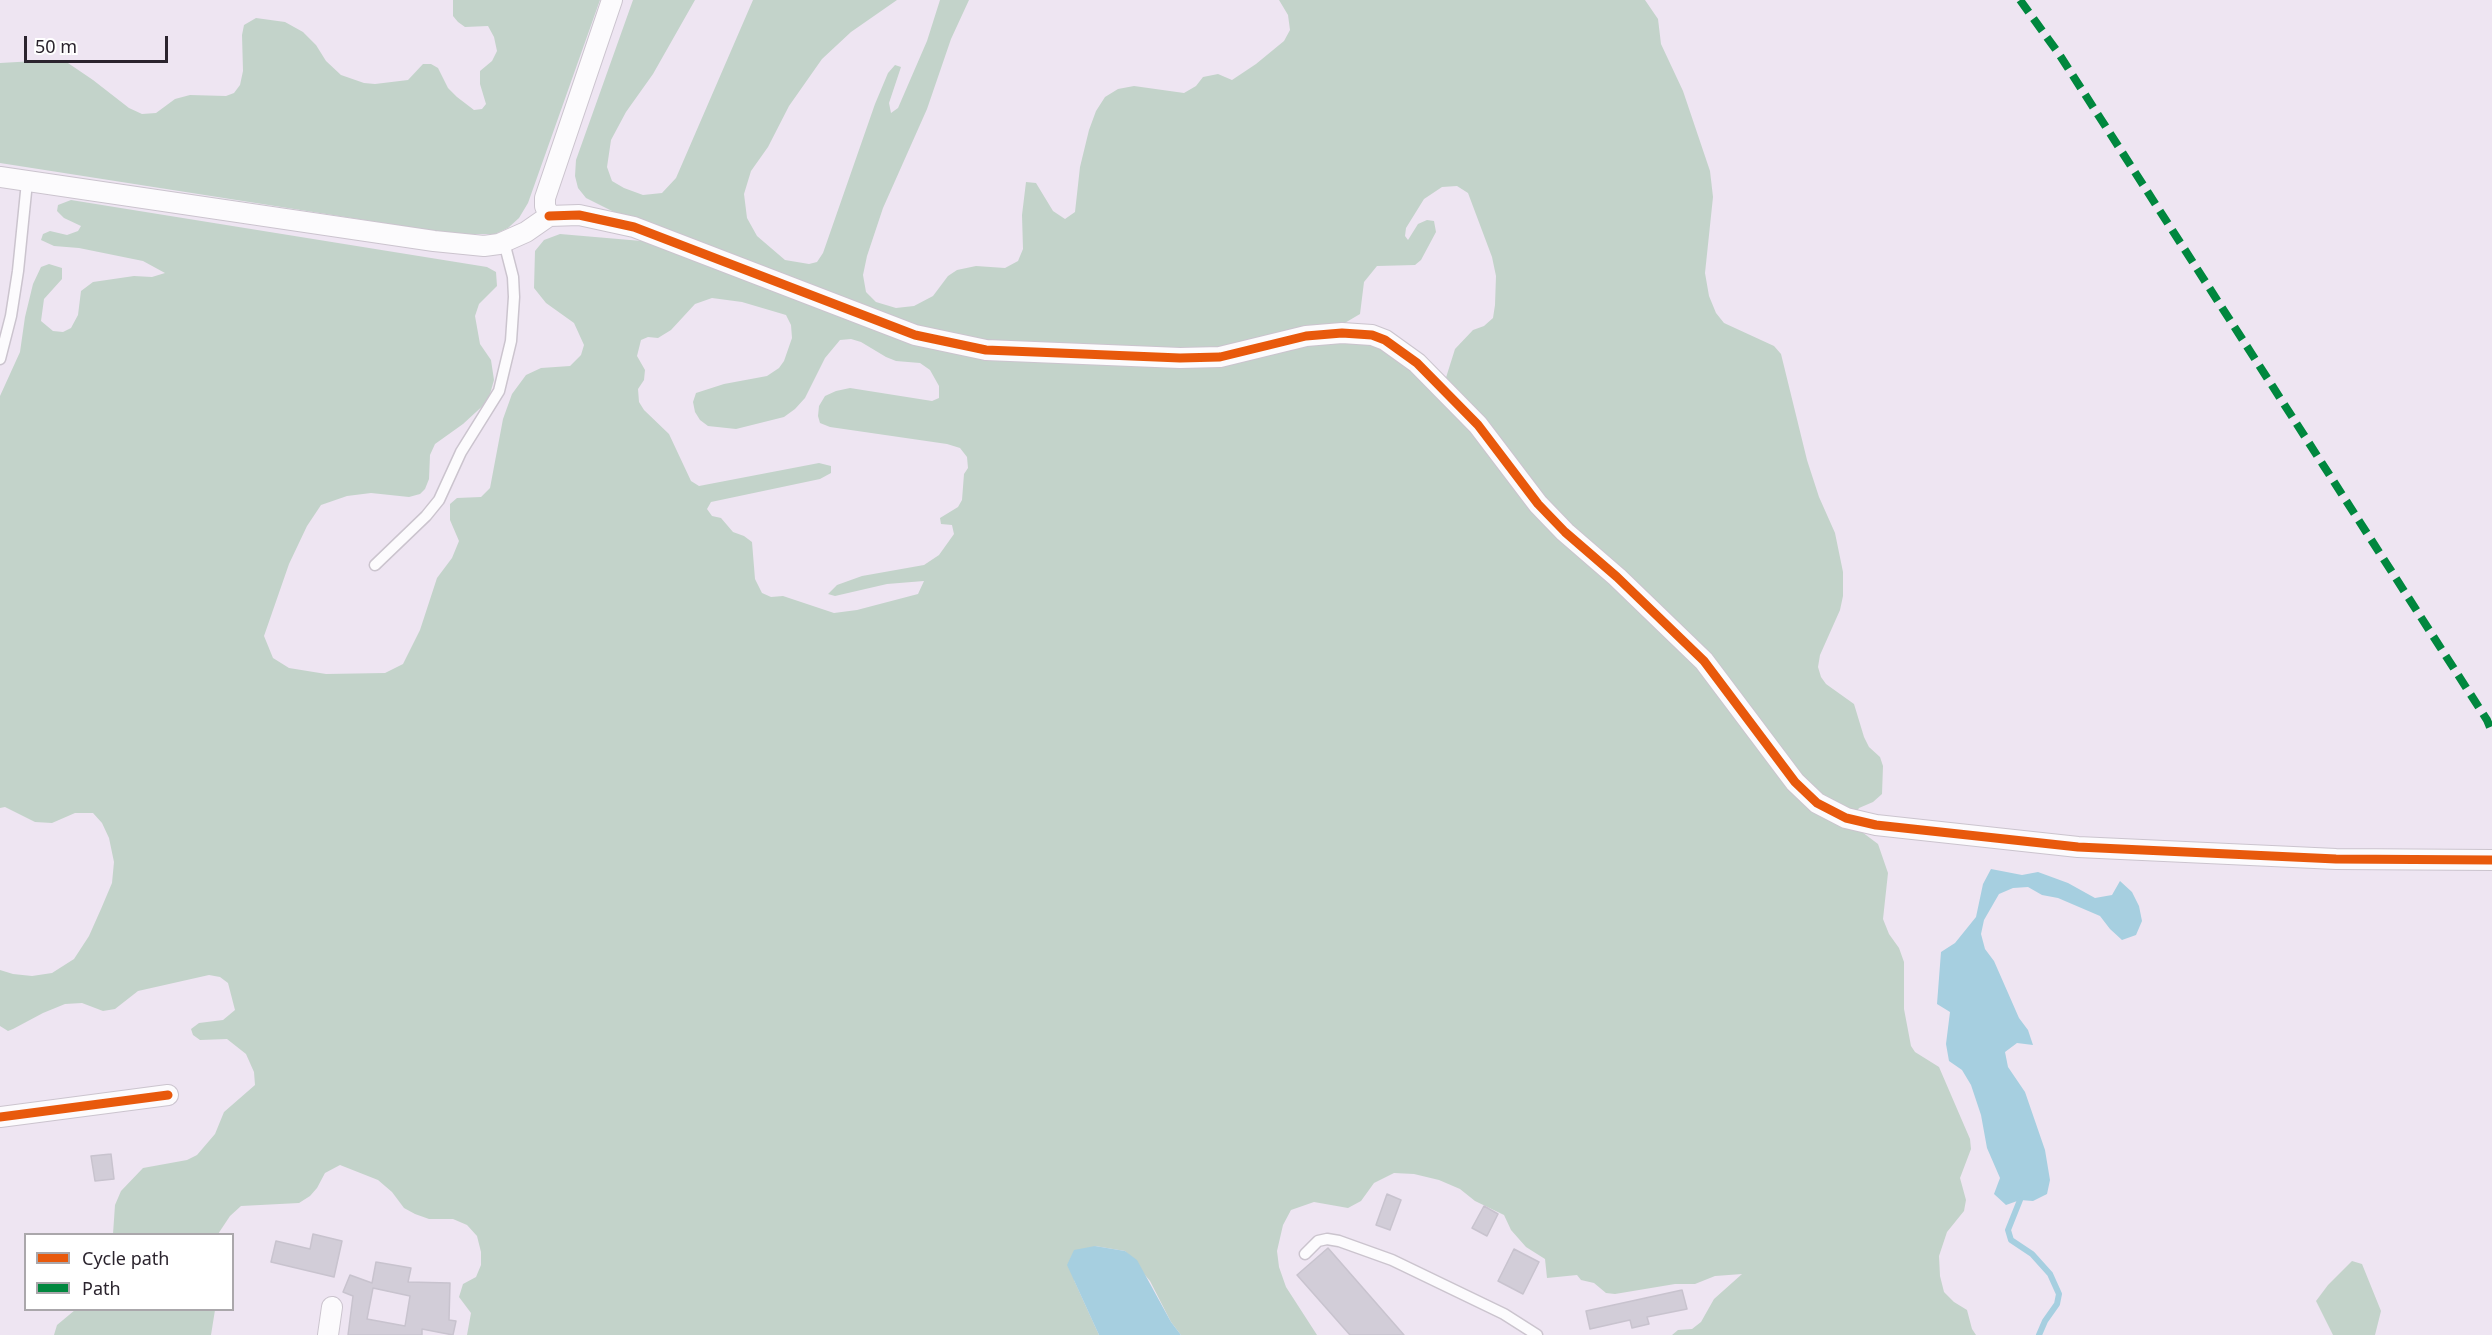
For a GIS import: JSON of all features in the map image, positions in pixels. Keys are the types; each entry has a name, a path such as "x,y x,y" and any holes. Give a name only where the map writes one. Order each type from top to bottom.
{"street":[{"path":"549,216 545,198 612,0"},
{"path":"0,177 434,241 484,246 504,242 526,232 549,216 579,215 634,227 915,335 986,350 1190,358 1220,357 1306,336 1342,333 1372,335 1385,340 1417,363 1478,425 1538,504 1704,661 1795,782 1817,803 1846,818 1876,825 2078,847 2336,859 2492,860"},
{"path":"0,1117 168,1095"},
{"path":"328,1335 332,1307"}],"lane":[{"path":"0,359 11,316 27,182"},
{"path":"375,565 426,516 439,500 461,452 499,391 511,341 514,297 513,277 504,242"},
{"path":"1305,1254 1318,1241 1327,1239 1339,1241 1392,1260 1504,1314 1537,1335"}],"shaded area":[{"path":"453,0 600,0 528,203 519,218 508,228 495,234 454,234 0,163 0,63 65,61 129,108 142,114 156,113 175,99 190,95 226,96 234,93 240,85 243,71 244,25 256,18 285,22 303,32 316,45 326,61 341,75 364,83 408,80 423,64 431,64 438,68 448,88 457,97 474,110 482,109 486,104 480,84 480,71 492,61 497,51 494,37 488,26 465,27 458,22 453,16"},
{"path":"633,0 695,0 653,74 626,112 611,140 607,167 612,181 643,195 662,193 676,178 753,0 897,0 851,32 822,59 789,106 768,147 751,171 744,194 747,218 757,236 785,260 809,264 817,262 823,253 888,73 895,65 901,67 889,103 891,113 898,108 927,41 940,0 969,0 951,39 927,109 883,208 863,275 866,292 876,302 896,308 914,306 933,296 948,276 957,270 976,266 1005,268 1018,261 1023,249 1022,215 1026,182 1036,183 1053,211 1065,219 1075,212 1080,167 1089,130 1096,111 1105,97 1118,89 1134,86 1184,93 1196,86 1203,77 1218,74 1232,80 1284,41 1290,30 1288,15 1279,0 1645,0 1658,19 1661,44 1683,91 1710,171 1713,197 1705,273 1709,296 1716,313 1724,323 1774,346 1781,354 1807,460 1819,497 1835,533 1843,572 1843,596 1840,610 1820,655 1818,667 1826,684 1854,704 1864,737 1869,747 1880,757 1883,766 1882,794 1873,802 1859,808 1856,813 1858,829 1878,844 1888,873 1883,919 1904,962 1904,1009 1911,1046 1915,1052 1939,1067 1970,1139 1971,1149 1960,1178 1966,1200 1964,1211 1947,1232 1939,1256 1944,1292 1967,1310 1976,1335 1672,1335 1678,1330 1692,1329 1701,1322 1714,1299 1742,1274 1715,1276 1695,1284 1675,1284 1615,1294 1606,1293 1594,1283 1581,1280 1577,1275 1547,1278 1545,1259 1526,1247 1511,1230 1504,1215 1475,1201 1460,1189 1439,1180 1414,1174 1394,1173 1374,1183 1361,1201 1348,1208 1314,1202 1291,1210 1283,1225 1277,1251 1279,1267 1286,1287 1317,1335 1181,1335 1171,1322 1150,1281 1125,1251 1095,1246 1074,1280 1099,1335 467,1335 471,1313 459,1297 463,1284 476,1277 481,1265 477,1236 467,1225 453,1219 429,1219 415,1214 404,1208 392,1192 378,1180 340,1165 325,1173 317,1188 299,1203 241,1206 230,1216 219,1233 113,1233 115,1205 121,1191 143,1168 187,1160 197,1155 215,1134 224,1112 255,1085 254,1072 246,1054 227,1039 200,1040 193,1035 191,1029 199,1023 223,1020 235,1010 228,983 220,977 209,975 138,991 115,1009 103,1011 82,1003 65,1004 8,1031 0,1026 0,970 32,976 52,973 74,959 89,936 112,883 114,862 109,838 102,823 93,813 75,813 52,823 35,822 5,807 0,808 0,396 20,352 33,284 41,267 49,264 62,268 62,279 44,299 41,321 53,331 63,332 71,328 78,315 81,291 93,282 134,276 152,277 165,273 143,261 79,248 54,246 41,240 43,234 50,231 67,235 78,231 81,226 64,218 57,211 58,205 71,200 487,267 496,272 497,286 479,304 475,316 480,344 491,360 494,380 488,401 463,424 435,444 430,455 429,479 420,494 409,497 371,493 347,496 321,505 307,526 289,564 264,636 273,658 289,668 326,674 385,673 403,664 420,630 437,578 452,558 459,541 450,520 450,504 457,498 481,497 490,488 503,419 512,394 526,375 541,368 570,366 581,355 584,345 574,323 546,303 534,288 535,251 544,240 560,234 665,243 620,215 586,198 578,188 575,176 576,160","holes":["1457,186 1468,193 1492,257 1496,276 1495,305 1493,318 1484,326 1473,330 1455,349 1444,384 1343,324 1360,314 1364,282 1377,266 1415,265 1421,260 1436,232 1434,221 1427,220 1418,224 1408,240 1405,236 1406,228 1424,199 1442,187","712,298 742,302 786,315 791,325 792,338 784,361 779,368 767,376 724,384 696,393 693,402 695,412 708,426 736,429 784,417 805,398 825,358 840,340 851,339 861,342 886,357 896,361 920,363 930,370 939,386 939,398 932,401 850,388 825,396 819,406 818,416 820,423 830,427 947,444 960,448 967,457 968,468 964,474 962,500 958,507 940,518 941,524 952,525 954,534 939,555 924,565 862,576 837,585 828,594 835,596 887,584 924,581 918,594 857,610 834,613 783,596 771,597 762,593 755,579 752,542 733,532 721,518 712,516 707,509 711,502 820,479 831,473 831,466 819,463 699,486 691,481 669,434 644,410 639,402 638,389 644,380 645,370 637,356 641,340 648,337 658,338 671,330 695,304"]},
{"path":"2352,1261 2362,1264 2381,1311 2375,1335 2333,1335 2316,1301"},
{"path":"74,1311 215,1311 211,1335 54,1335 57,1325"}],"water":[{"path":"1991,869 2022,875 2038,872 2068,883 2095,898 2112,895 2120,881 2132,892 2139,906 2142,921 2136,935 2122,940 2100,916 2058,898 2042,895 2028,887 2013,888 1999,894 1984,920 1981,934 1985,949 1994,961 2033,1045 2017,1043 2005,1052 2008,1067 2025,1092 2045,1150 2050,1180 2047,1194 2033,1201 2020,1200 2006,1205 1994,1194 2000,1178 1987,1148 1981,1115 1971,1085 1962,1070 1949,1061 1946,1044 1950,1012 1937,1004 1941,952 1955,943 1976,917 1983,884"},
{"path":"1095,1246 1125,1251 1137,1260 1171,1322 1181,1335 1099,1335 1067,1265 1074,1250"}],"building":[{"path":"111,1154 114,1179 95,1181 91,1156"},
{"path":"1387,1194 1401,1200 1390,1230 1376,1225"},
{"path":"1484,1206 1498,1214 1487,1236 1472,1228"},
{"path":"313,1234 342,1241 334,1277 271,1262 276,1241 310,1249"},
{"path":"1328,1248 1404,1335 1350,1335 1297,1275"},
{"path":"1514,1249 1539,1262 1523,1294 1498,1281"},
{"path":"376,1262 411,1268 408,1282 450,1283 449,1320 456,1321 453,1335 422,1329 422,1335 348,1335 353,1296 343,1292 350,1275 372,1283","holes":["373,1288 410,1296 405,1326 367,1319"]},
{"path":"1682,1290 1687,1309 1647,1317 1649,1324 1632,1328 1630,1320 1590,1329 1586,1311"}],"waterway":[{"path":"2020,1200 2008,1230 2011,1240 2032,1254 2050,1274 2059,1294 2057,1304 2045,1321 2039,1335"}],"marked path":[{"path":"2020,0 2059,54 2487,720 2492,732"}],"cycle path":[{"path":"549,216 579,215 634,227 915,335 986,350 1180,358 1220,357 1306,336 1342,333 1372,335 1385,340 1417,363 1478,425 1538,504 1565,532 1617,577 1704,661 1795,782 1817,803 1846,818 1876,825 2078,847 2336,859 2492,860"},
{"path":"0,1117 168,1095"}]}
